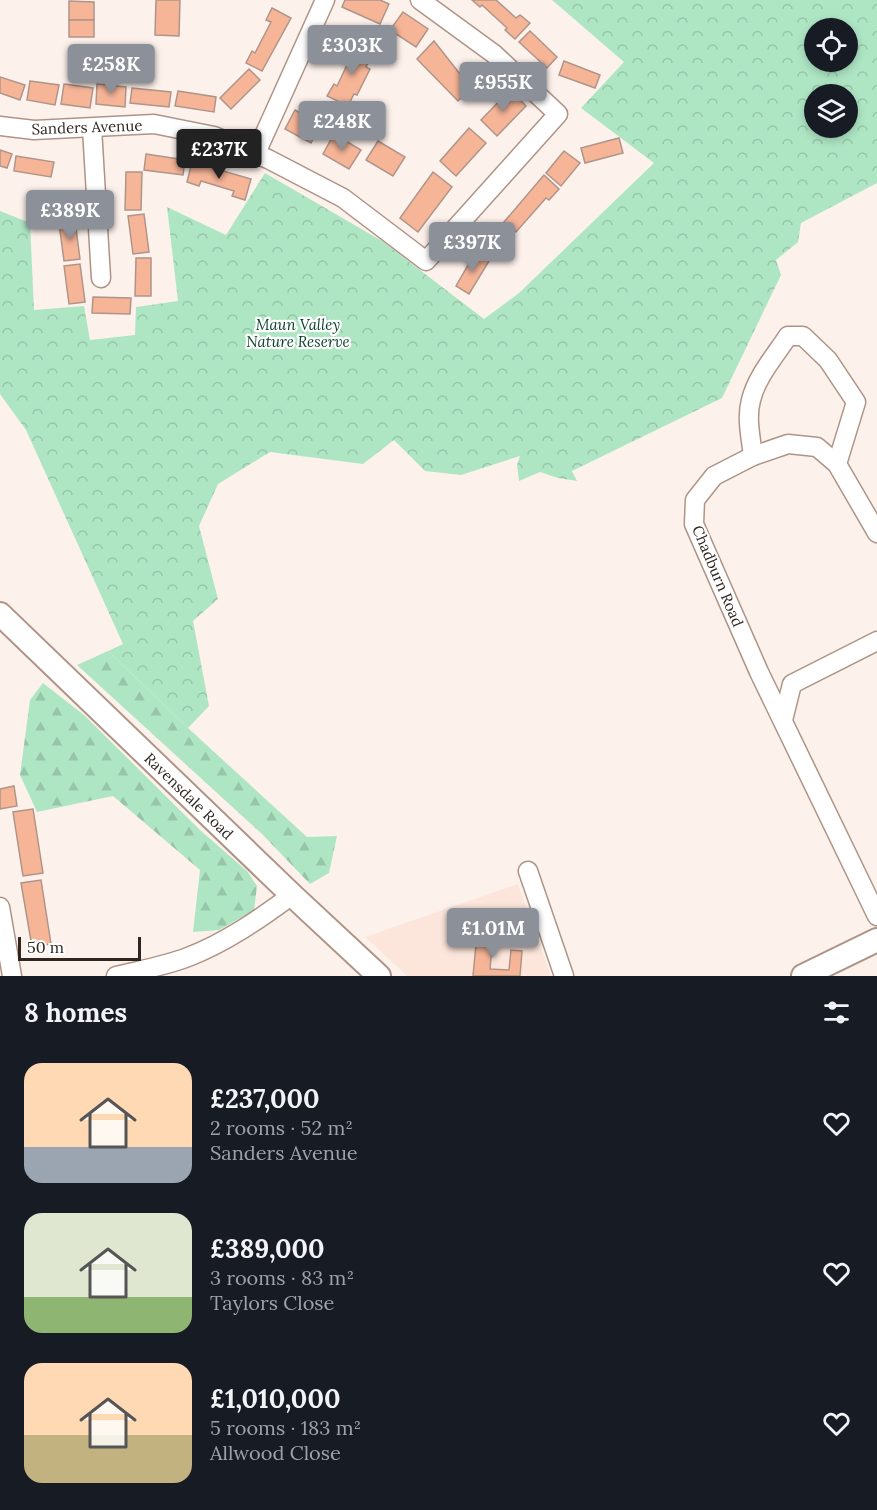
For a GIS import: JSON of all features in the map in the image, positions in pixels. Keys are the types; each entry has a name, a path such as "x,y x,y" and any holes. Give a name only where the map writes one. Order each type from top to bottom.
{"main road":[{"name":"Ravensdale Road","path":"0,614 379,976"},
{"path":"803,976 877,940"}],"street":[{"name":"Sanders Avenue","path":"0,126 34,130 154,124 214,136 256,153 343,198 426,261 558,114 494,54 420,0"},
{"path":"256,153 318,3"},
{"path":"92,128 101,278"},
{"path":"753,456 749,420 750,401 763,372 788,336 803,336 828,360 856,402 837,464 877,534"},
{"name":"Chadburn Road","path":"837,464 817,447 788,444 753,456 714,476 695,500 694,524 759,672 877,916"},
{"path":"759,672 792,684 877,641"},
{"path":"783,720 792,684"},
{"path":"528,871 564,976"},
{"path":"116,976 192,956 256,922 292,895"},
{"path":"0,907 12,976"}],"shaded area":[{"path":"518,884 551,976 407,976 365,937"}],"green space":[{"name":"Maun Valley Nature Reserve","path":"552,0 877,0 877,183 801,223 798,242 776,260 781,275 722,398 572,471 577,481 540,472 519,481 517,465 520,456 461,475 425,471 394,440 363,464 270,452 218,484 199,526 218,599 193,621 209,706 188,728 108,651 123,644 26,430 0,394 0,211 30,223 34,310 84,306 90,340 135,335 136,307 178,301 167,207 226,235 265,173 382,241 484,319 519,293 654,163 581,108 624,62"},
{"path":"108,651 307,837 337,836 329,873 310,884 262,834 77,665"},
{"path":"43,683 84,715 200,830 247,871 257,886 254,910 219,930 193,932 200,870 113,796 37,812 20,775 30,700"}],"building":[{"path":"156,0 180,0 179,36 155,35"},
{"path":"345,0 380,0 389,4 380,24 342,7"},
{"path":"472,0 496,0 516,18 520,15 530,23 515,39 505,30 507,28 482,5 480,7"},
{"path":"69,1 94,2 94,20 69,20"},
{"path":"272,8 291,18 262,71 246,63 252,51 255,53 271,22 266,20"},
{"path":"403,12 428,29 416,47 390,30"},
{"path":"69,20 94,20 94,37 69,37"},
{"path":"530,31 557,57 547,68 519,42"},
{"path":"434,41 471,88 458,101 417,59"},
{"path":"351,45 372,55 366,67 370,69 357,95 354,94 348,106 327,96 334,84 337,86 349,61 345,58"},
{"path":"564,61 600,75 595,88 559,75"},
{"path":"249,69 260,80 231,109 220,98"},
{"path":"0,77 25,85 20,100 0,93"},
{"path":"30,81 59,85 55,105 27,100"},
{"path":"64,84 93,88 90,108 61,104"},
{"path":"97,84 126,87 125,107 96,104"},
{"path":"132,88 171,92 169,107 130,103"},
{"path":"510,90 526,106 497,136 481,120"},
{"path":"178,91 216,97 214,112 175,106"},
{"path":"295,110 321,124 311,143 285,129"},
{"path":"469,128 486,143 456,176 440,161"},
{"path":"334,134 361,150 349,169 323,154"},
{"path":"619,138 623,153 585,163 581,148"},
{"path":"378,141 405,157 393,176 366,160"},
{"path":"0,150 12,154 7,168 0,166"},
{"path":"564,151 580,163 561,186 546,173"},
{"path":"146,154 185,160 183,175 144,170"},
{"path":"16,156 54,162 51,177 14,171"},
{"path":"192,162 251,179 245,200 232,196 234,191 201,181 199,186 187,182"},
{"path":"126,172 142,172 141,210 125,210"},
{"path":"433,172 452,187 418,232 400,218"},
{"path":"544,175 559,189 549,200 546,198 516,232 504,222"},
{"path":"144,214 149,252 133,254 128,216"},
{"path":"75,221 80,259 64,261 59,223"},
{"path":"497,224 513,237 494,260 479,247"},
{"path":"475,253 489,261 469,294 456,286"},
{"path":"136,258 151,258 151,296 135,296"},
{"path":"80,264 85,302 69,304 64,266"},
{"path":"93,297 131,298 130,314 92,313"},
{"path":"14,786 17,806 0,809 0,789"},
{"path":"33,809 43,873 23,876 13,812"},
{"path":"41,880 51,944 32,947 21,883"},
{"path":"477,934 493,935 490,969 509,970 511,950 522,951 520,976 473,976"}]}
